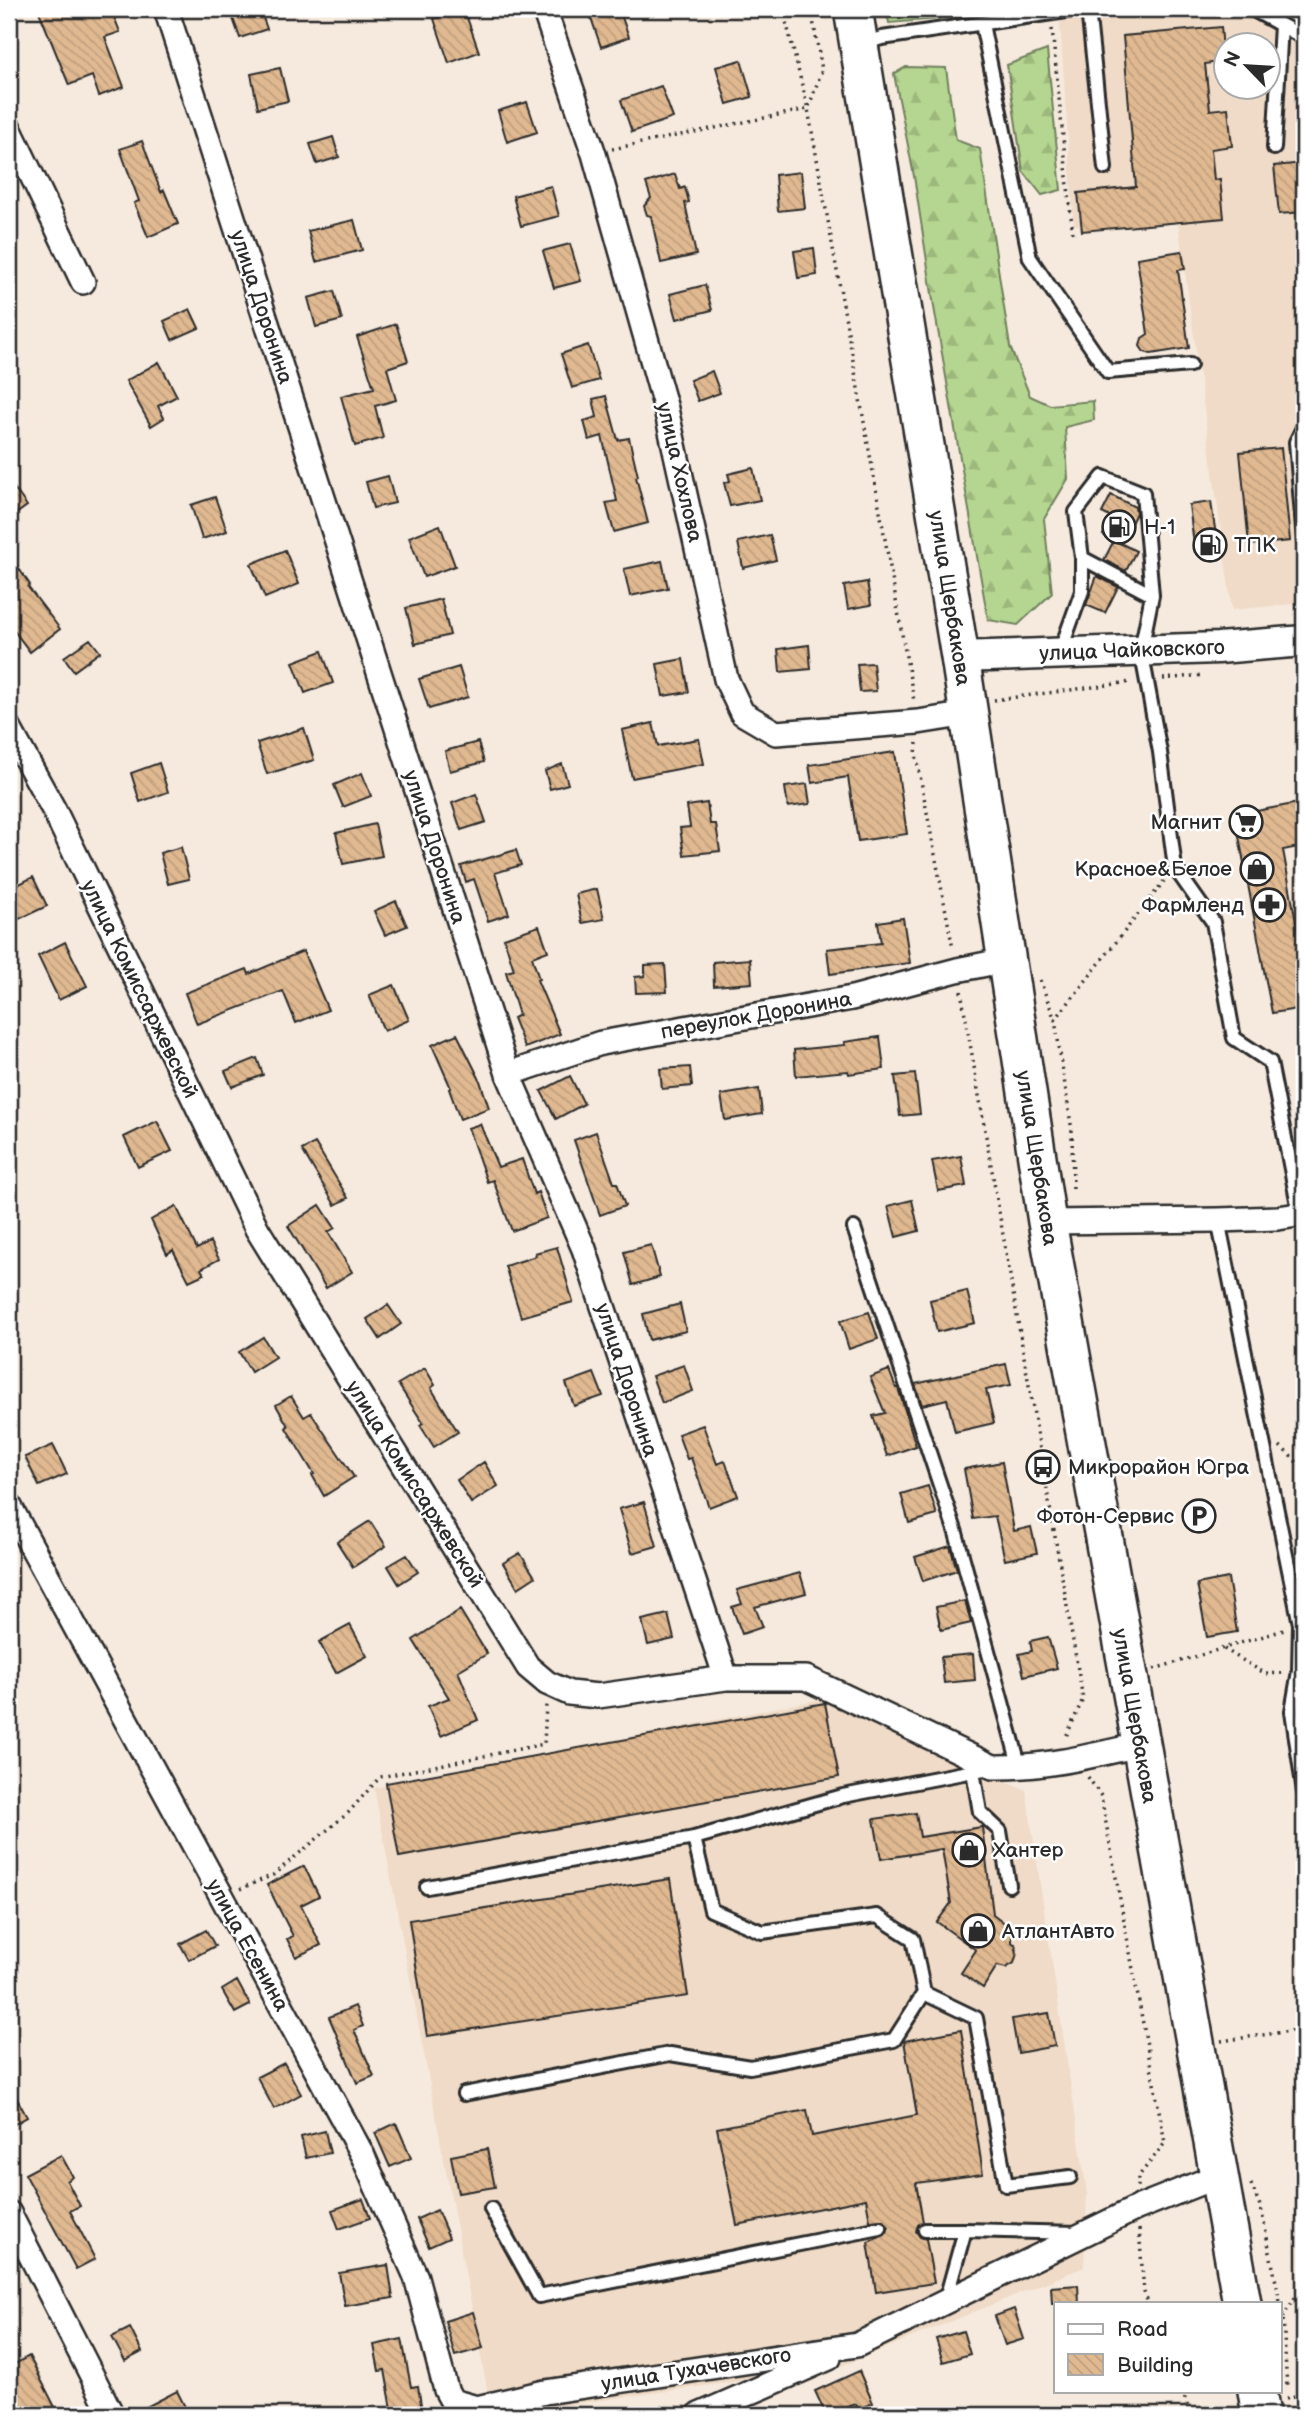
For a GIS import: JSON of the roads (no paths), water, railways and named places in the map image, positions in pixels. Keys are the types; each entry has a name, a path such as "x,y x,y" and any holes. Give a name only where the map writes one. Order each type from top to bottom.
{"main road":[{"name":"улица Щербакова","path":"853,9 960,657 1047,1222 1139,1745 1242,2302"},
{"path":"1257,2392 1261,2415"}],"street":[{"name":"улица Доронина","path":"166,9 508,1074 584,1249 726,1678"},
{"name":"улица Хохлова","path":"544,9 593,154 666,409 726,679 742,713 776,733 918,722 968,714"},
{"path":"9,128 83,282"},
{"name":"улица Чайковского","path":"960,657 1217,648 1304,641"},
{"name":"улица Комиссаржевской","path":"9,729 54,810 257,1228 528,1667 547,1683 569,1693 598,1696 726,1678 806,1678 983,1769 1020,1768 1075,1760 1139,1745"},
{"name":"переулок Доронина","path":"508,1074 601,1043 852,998 1006,960"},
{"path":"1047,1222 1278,1219 1302,1215"},
{"name":"улица Есенина","path":"9,1505 363,2156 416,2277 446,2390 452,2401"},
{"name":"улица Тухачевского","path":"699,2415 857,2345 1137,2208 1220,2175"},
{"path":"9,2213 112,2415"},
{"name":"улица Тухачевского","path":"452,2401 477,2408 545,2392 857,2345"}],"lane":[{"path":"859,45 881,38 1080,9"},
{"path":"1088,9 1105,168"},
{"path":"1252,9 1304,38"},
{"path":"982,24 1030,258 1108,372 1190,365"},
{"path":"1274,148 1282,25"},
{"path":"1304,426 1296,442 1304,541"},
{"path":"1060,652 1082,592 1082,558 1076,512 1103,477 1143,493 1152,595 1141,650 1160,752 1175,868 1213,922 1234,1038 1270,1062 1302,1215"},
{"path":"1082,558 1152,595"},
{"path":"1218,1220 1300,1624 1302,1671 1292,1711 1304,1792"},
{"path":"854,1228 956,1533 1020,1768"},
{"path":"427,1887 694,1838 843,1796 983,1769 980,1812 1000,1831 1009,1885"},
{"path":"464,2094 670,2054 750,2067 894,2040 924,1993 913,1939 877,1916 762,1931 712,1910 694,1838"},
{"path":"924,1993 976,2018 1006,2185 1070,2177"},
{"path":"491,2209 539,2296 880,2228"},
{"path":"925,2230 1085,2233"},
{"path":"945,2302 965,2230"}],"place":[{"name":"Н-1","path":"1119,527"},
{"name":"ТПК","path":"1210,545"},
{"name":"Магнит","path":"1246,822"},
{"name":"Красное&Белое","path":"1257,869"},
{"name":"Фармленд","path":"1269,905"},
{"name":"Микрорайон Югра","path":"1043,1467"},
{"name":"Фотон-Сервис","path":"1199,1516"},
{"name":"Хантер","path":"969,1850"},
{"name":"АтлантАвто","path":"978,1931"}]}
